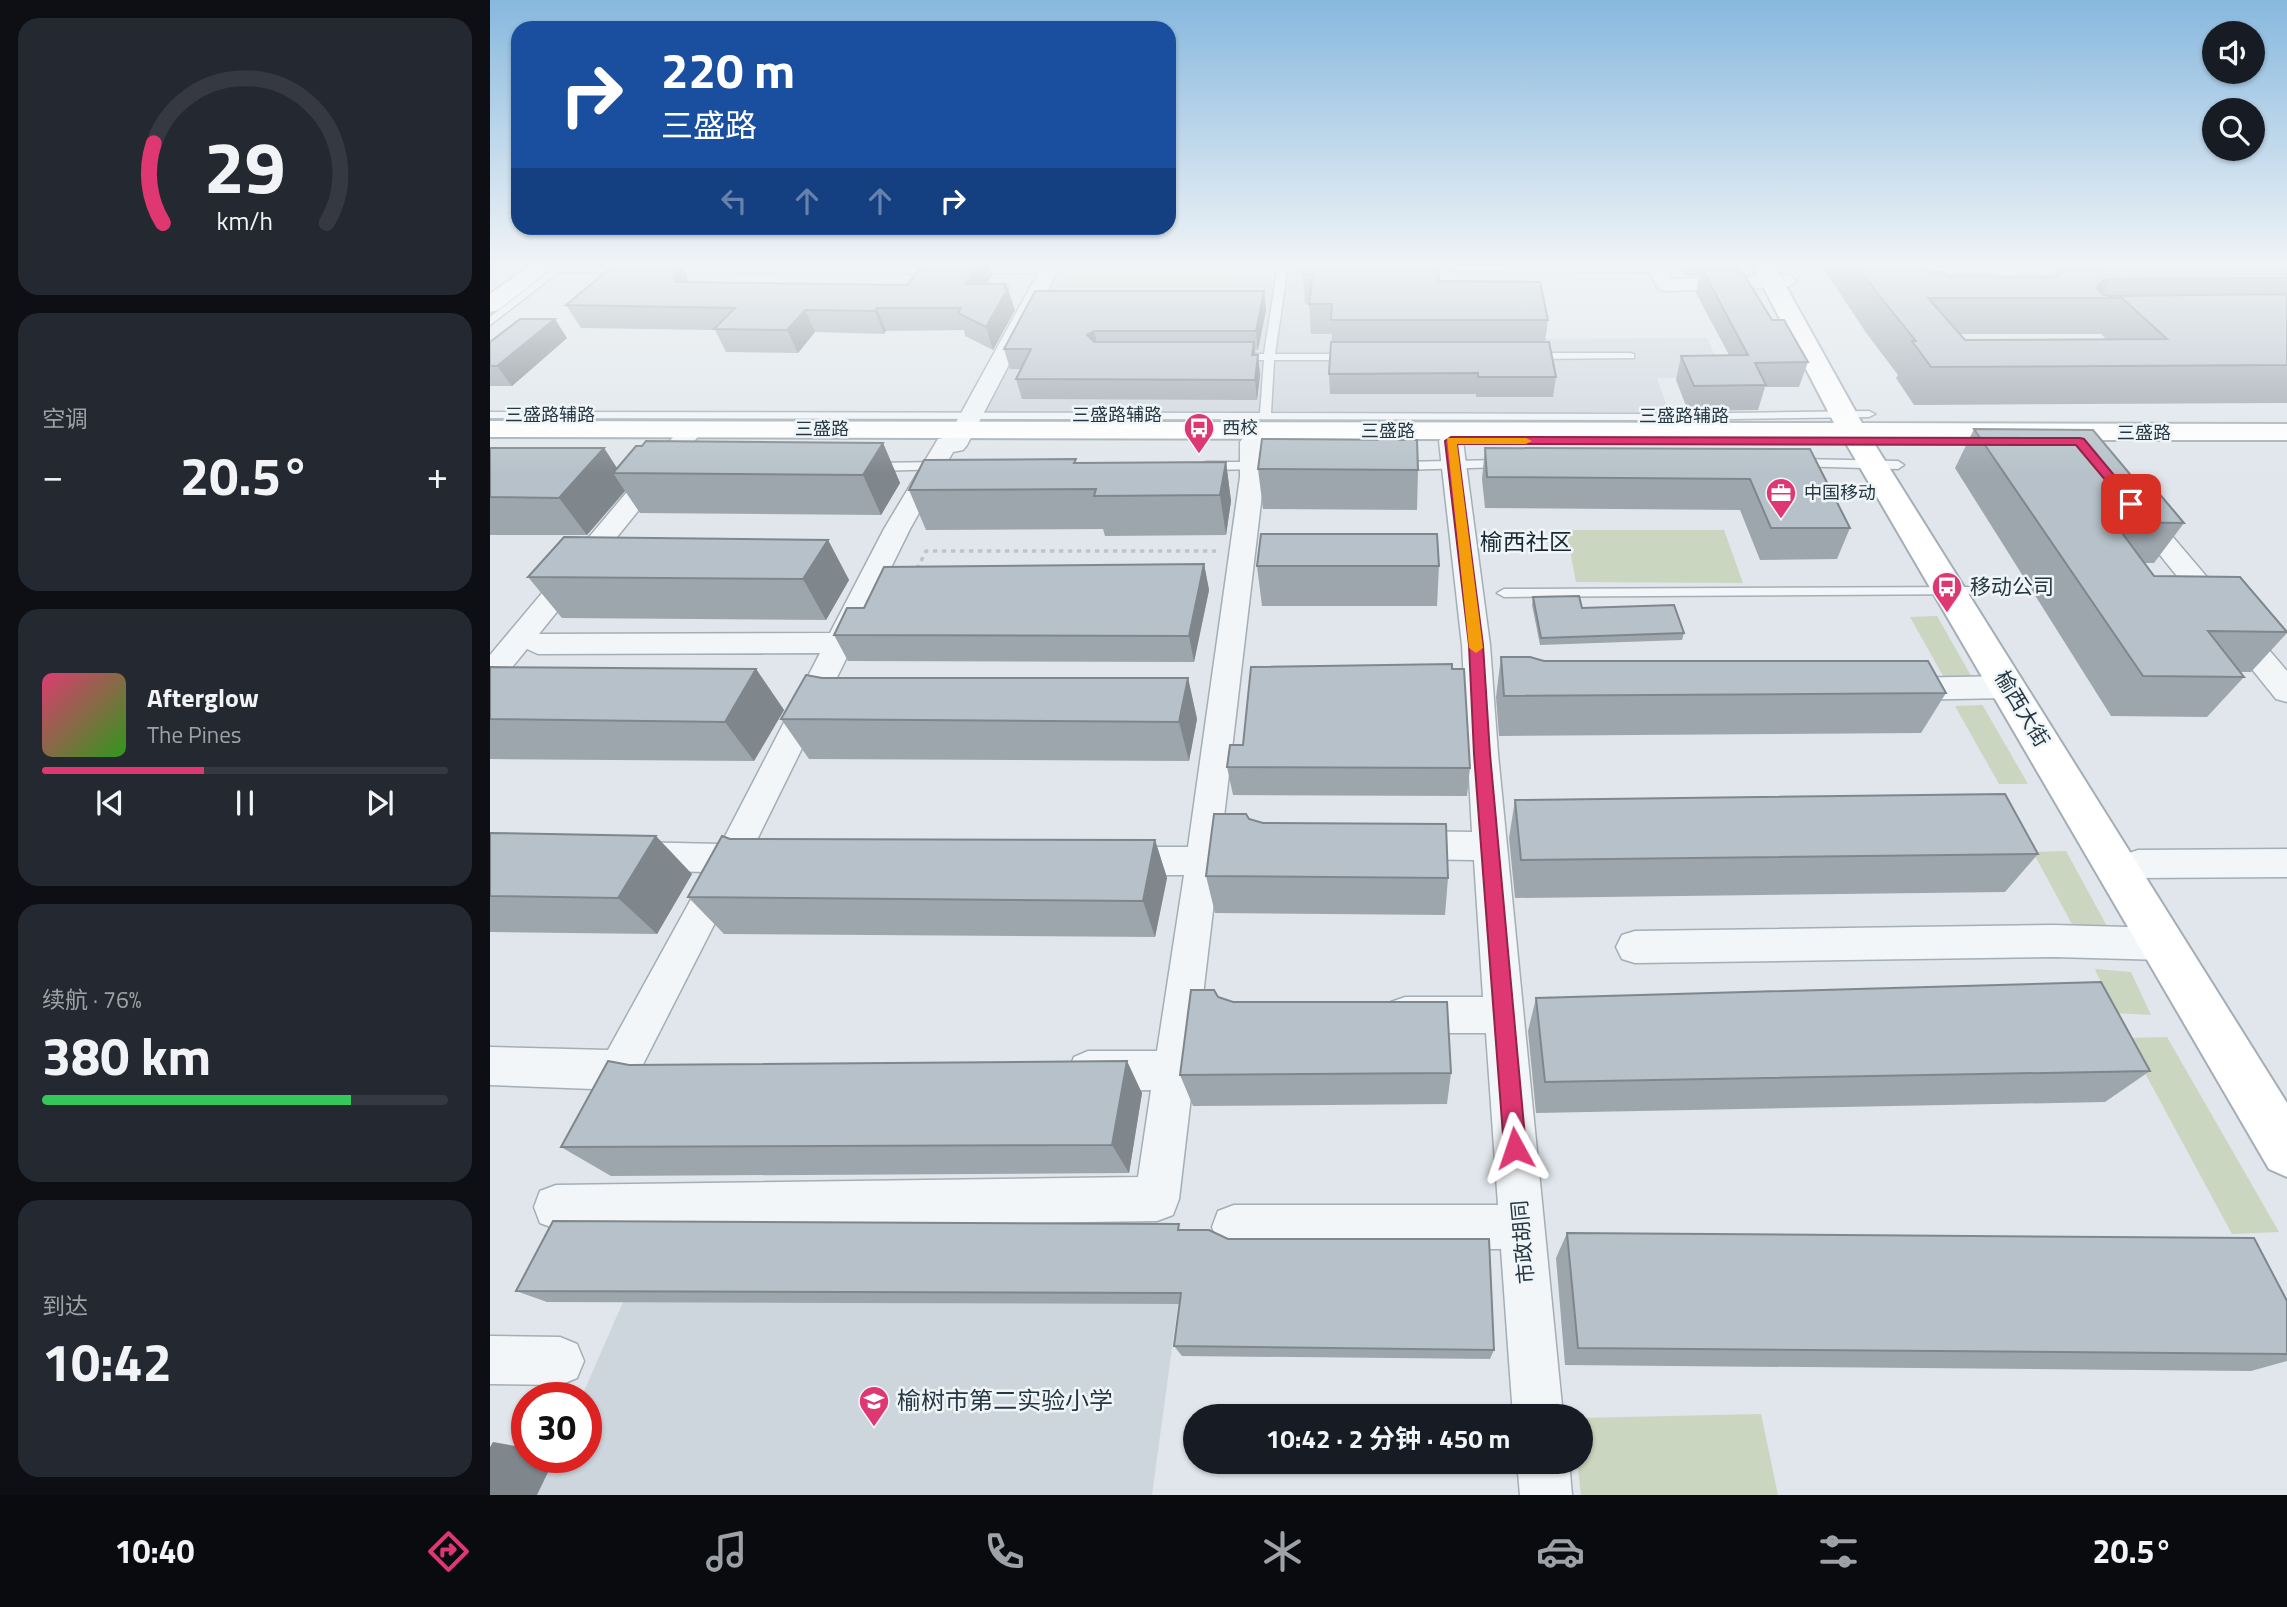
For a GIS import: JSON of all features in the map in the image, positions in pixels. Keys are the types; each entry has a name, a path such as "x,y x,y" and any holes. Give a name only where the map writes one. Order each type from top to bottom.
{"main road":[{"name":"榆西大街","path":"1811,335 1963,591 2138,864 2287,1111"},
{"name":"三盛路","path":"490,429 672,455"},
{"name":"三盛路","path":"490,443 672,455 954,444 1871,438 2287,432"},
{"name":"三盛路","path":"954,444 1260,447 1453,453 1871,438 2084,447 2287,443"},
{"name":"榆西大街","path":"1963,591 2008,687 2287,1151"}],"street":[{"path":"490,1066 619,1070 731,858 838,643 954,444 1014,335"},
{"path":"556,1207 1157,1199 1203,861 1208,705 1260,447"},
{"name":"市政胡同","path":"1453,453 1476,645 1490,846 1537,1404"},
{"path":"490,675 672,455"},
{"path":"2123,494 2287,691"},
{"path":"538,644 838,643"},
{"path":"1876,689 2008,687"},
{"path":"1366,845 1490,846"},
{"path":"597,855 731,858"},
{"path":"1093,861 1203,861"},
{"path":"2138,864 2287,863"},
{"path":"1635,947 2054,941 2164,944"},
{"path":"1366,1015 1504,1015"},
{"path":"1049,1071 1174,1070"},
{"path":"1234,1227 1521,1227"},
{"path":"490,1360 560,1361"},
{"path":"1544,1474 1546,1495"}],"lane":[{"path":"1260,447 1272,335"},
{"path":"1520,356 1630,356"},
{"path":"1230,357 1367,357"},
{"name":"三盛路辅路","path":"490,415 954,444"},
{"path":"1788,463 1871,438"},
{"name":"三盛路辅路","path":"1187,466 1260,447 1871,438"},
{"path":"862,467 954,444"},
{"path":"1388,466 1453,453 1512,464"},
{"path":"1504,593 1963,591"}],"path":[{"path":"916,571 926,551 1241,551"}],"shaded area":[{"path":"1016,335 1451,335 1453,339 1707,338 1725,378 1657,378 1669,412 976,414"},
{"name":"榆树市第二实验小学","path":"623,1302 1178,1304 1152,1495 537,1495 548,1473 602,1473 602,1382 588,1382"}],"green space":[{"path":"1566,530 1724,530 1743,583 1576,582"},
{"path":"1937,616 1974,681 1946,681 1910,617"},
{"path":"1983,705 2028,784 1999,784 1955,706"},
{"path":"2066,851 2108,928 2074,928 2033,852"},
{"path":"2095,969 2131,972 2151,1015 2114,1013"},
{"path":"2167,1037 2279,1232 2232,1234 2126,1038"},
{"path":"1761,1414 1778,1495 1581,1495 1579,1474 1593,1474 1593,1418"}],"building":[{"path":"499,335 536,335 497,366 490,366 490,342"},
{"path":"1012,335 1087,335 1094,342 1254,342 1252,355 1258,355 1255,380 1016,379 1031,349 1004,349"},
{"path":"1737,335 1792,335 1808,362 1755,363 1766,385 1694,386 1681,356 1748,355"},
{"path":"1911,335 1960,335 1965,340 2167,339 2162,335 2287,335 2287,365 1931,367 1912,341 1916,341"},
{"path":"1331,342 1549,342 1556,377 1478,377 1478,373 1329,374"},
{"path":"1974,429 2093,430 2139,485 2152,485 2184,523 2114,522 2154,576 2240,577 2287,632 2208,631 2244,677 2143,676"},
{"path":"1262,439 1417,440 1418,470 1258,469"},
{"path":"646,441 883,443 863,475 613,473 636,446 642,446"},
{"path":"490,448 604,448 559,498 490,497"},
{"path":"1485,448 1810,449 1850,528 1771,528 1750,479 1487,477"},
{"path":"1076,459 1074,463 1226,462 1220,495 1094,496 1096,489 909,490 924,460"},
{"path":"1261,534 1437,534 1439,566 1257,566"},
{"path":"564,537 828,540 803,579 528,577"},
{"path":"1204,564 1189,636 834,635 847,608 864,608 884,567"},
{"path":"1579,596 1582,608 1674,605 1684,633 1541,638 1533,597"},
{"path":"1501,657 1530,657 1544,661 1928,661 1946,693 1504,696"},
{"path":"1452,664 1452,669 1464,669 1470,768 1227,767 1230,745 1243,745 1251,667"},
{"path":"490,667 756,669 725,722 490,719"},
{"path":"806,675 822,678 1188,678 1179,722 781,719"},
{"path":"2005,794 2038,854 1521,860 1515,800"},
{"path":"1214,814 1246,814 1249,819 1263,823 1446,824 1448,878 1206,876"},
{"path":"490,833 656,836 618,898 490,896"},
{"path":"722,836 730,839 1155,840 1143,901 688,897"},
{"path":"2101,982 2150,1071 1545,1082 1536,998"},
{"path":"1191,990 1214,990 1218,997 1233,1002 1447,1002 1451,1073 1180,1075"},
{"path":"608,1061 629,1065 1127,1061 1112,1145 561,1147"},
{"path":"553,1221 1179,1224 1178,1230 1209,1230 1228,1239 1489,1239 1494,1350 1174,1346 1181,1293 516,1291"},
{"path":"1567,1233 2254,1238 2287,1301 2287,1354 1578,1348"}],"slow traffic":[{"path":"1476,648 1451,441 1526,441"}],"place":[{"name":"西校","path":"1199,455"},
{"name":"中国移动","path":"1781,520"},
{"name":"移动公司","path":"1947,614"},
{"name":"榆树市第二实验小学","path":"874,1428"}],"district":[{"name":"榆西社区","path":"1526,542"}],"route":[{"path":"1515,1148 1482,754 1476,645 1451,441 2080,442 2131,504"}]}
